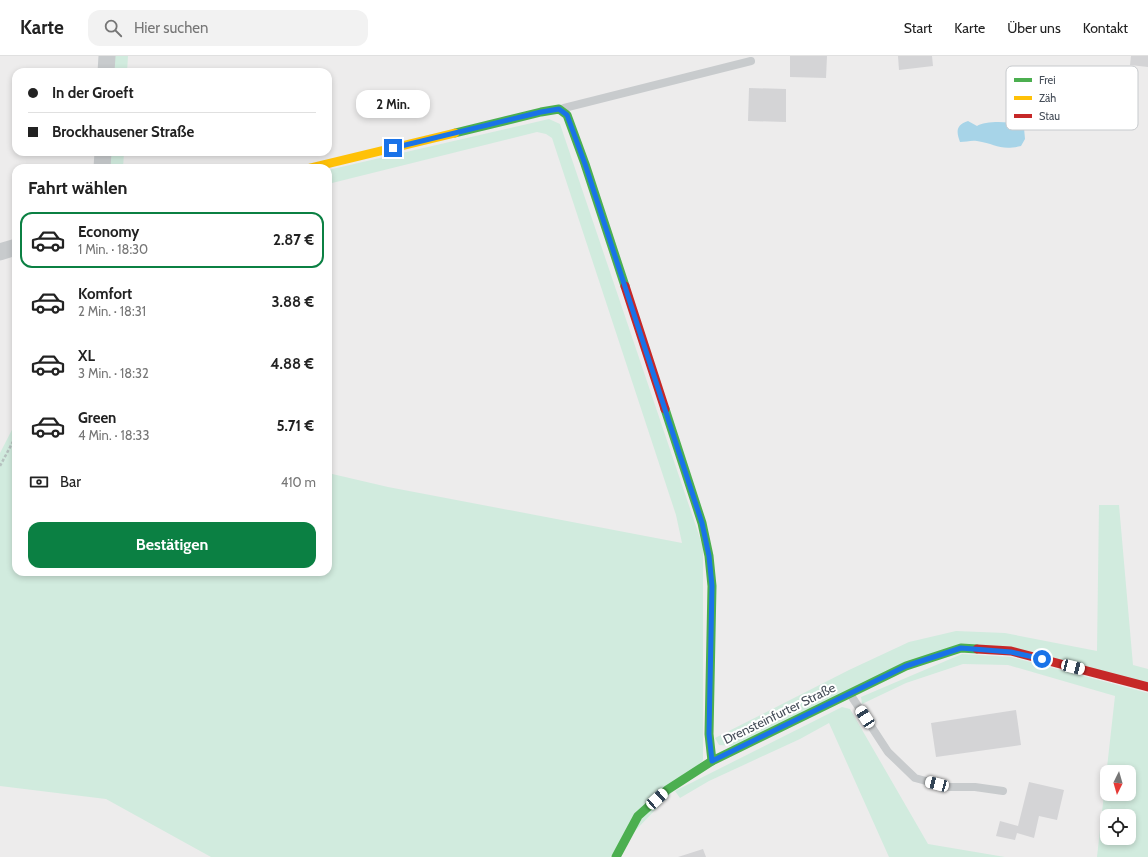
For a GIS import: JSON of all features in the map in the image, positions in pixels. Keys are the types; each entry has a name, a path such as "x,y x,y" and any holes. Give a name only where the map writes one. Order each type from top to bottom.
{"street":[{"path":"106,68 107,56"},
{"path":"326,164 541,112 559,109 567,115 572,126 702,523 709,556 712,586 709,734 712,761"},
{"path":"0,252 12,248"},
{"path":"849,694 906,666 961,648 1011,652 1148,687"},
{"name":"Drensteinfurter Straße","path":"616,857 638,816 667,790 712,761 849,694"}],"lane":[{"path":"559,109 751,61"},
{"name":"Drensteinfurter Straße","path":"849,694 888,752 915,778 948,787 975,787 1003,791"}],"path":[{"path":"0,466 12,444"}],"green space":[{"path":"112,56 128,56 127,68 111,68"},
{"path":"549,119 560,124 703,547 703,760 610,857 211,857 106,799 0,786 0,453 12,430 12,576 332,576 332,474 388,487 682,543 676,515 552,138 546,134 537,132 332,183 332,169"},
{"path":"107,156 124,156 123,164 107,164"},
{"path":"1099,505 1119,505 1133,665 1148,669 1148,683 959,645 734,746 719,745 715,738 849,670 909,642 956,631 1005,633 1097,651"},
{"path":"962,654 1011,657 1148,693 1148,857 1097,857 1100,830 1100,845 1136,845 1136,809 1102,809 1103,801 1136,801 1136,765 1107,765 1115,696 1008,665 963,664 906,683 862,704 861,697"},
{"path":"842,707 850,709 928,844 1005,857 889,857 829,723 800,739 709,781 680,798 675,791"}],"water":[{"path":"968,121 977,126 985,123 1006,122 1006,130 1024,130 1025,139 1021,146 1008,148 977,141 960,142 958,129 961,124"}],"building":[{"path":"790,56 827,56 826,78 790,77"},
{"path":"898,56 932,56 933,66 899,70"},
{"path":"1131,56 1148,56 1148,67 1130,65"},
{"path":"749,88 786,89 786,122 748,121"},
{"path":"1016,710 1021,745 936,757 931,723"},
{"path":"1029,782 1064,790 1057,820 1039,816 1034,838 1017,833 1015,840 996,836 1000,821 1018,826"},
{"path":"703,849 706,857 678,857"}],"traffic: fast":[{"path":"455,133 559,109 567,115 585,164 625,286"},
{"path":"665,409 702,523 709,556 712,586 709,734 712,761"},
{"path":"616,857 638,816 667,790 712,761 906,666 961,648 977,649"}],"traffic: slow":[{"path":"327,164 455,133"}],"traffic: jam":[{"path":"625,286 665,409"},
{"path":"977,649 1011,651 1148,687"}],"route":[{"path":"393,148 541,112 559,109 567,115 585,164 702,523 709,556 712,586 709,734 712,761 906,666 961,648 1011,652 1042,659"}]}
